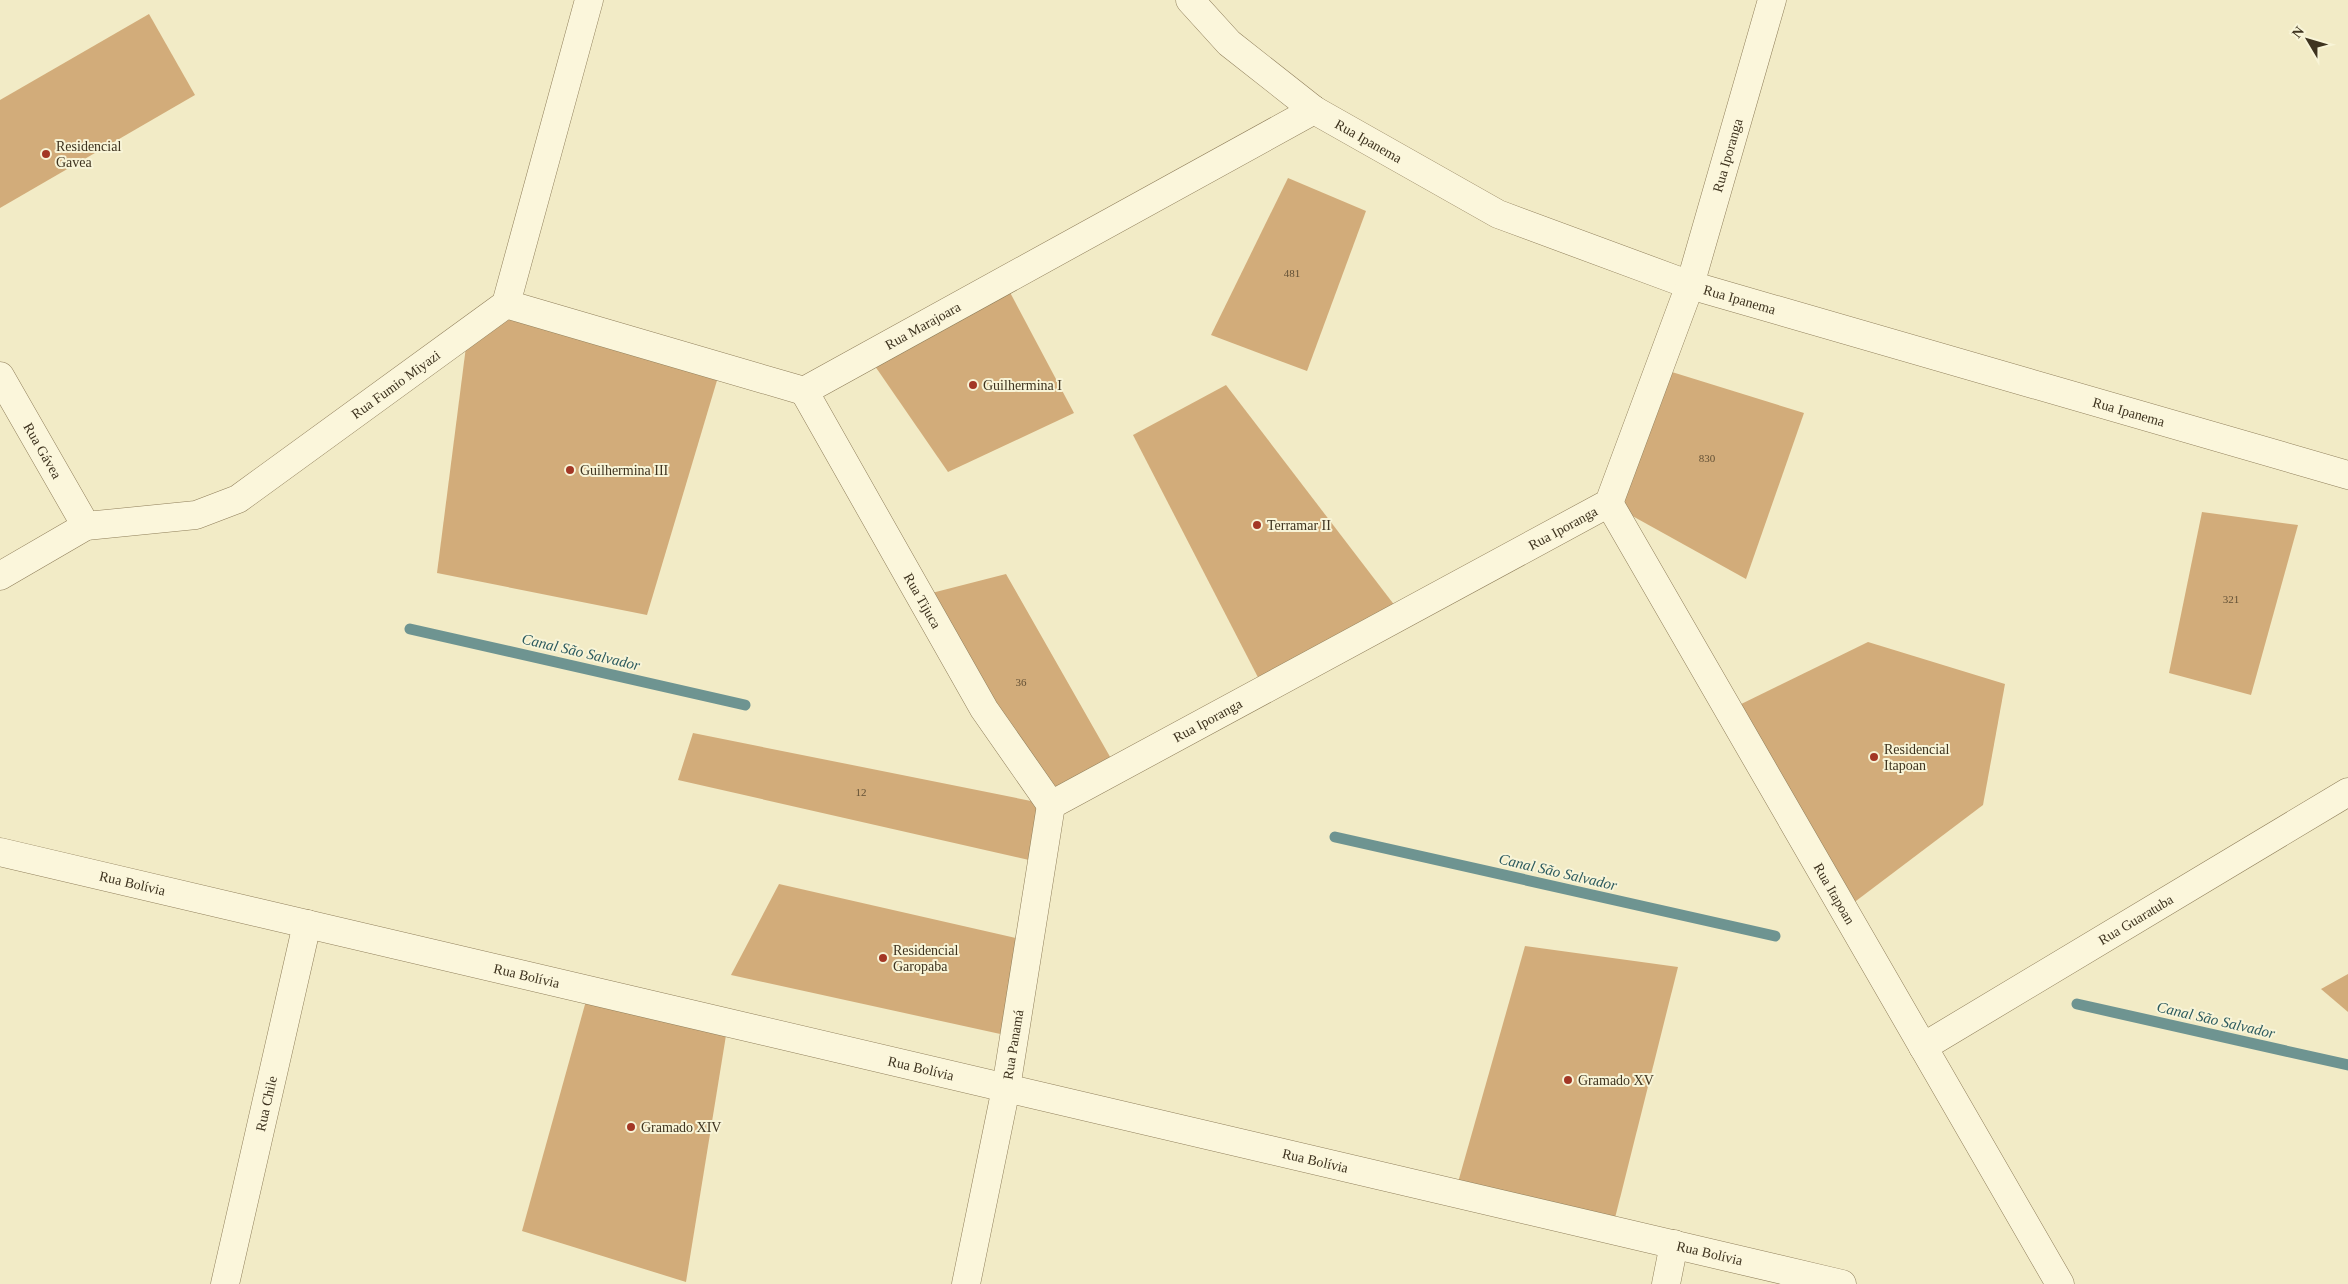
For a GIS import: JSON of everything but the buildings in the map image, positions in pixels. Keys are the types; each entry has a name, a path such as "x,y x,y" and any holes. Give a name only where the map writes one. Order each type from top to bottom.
{"street":[{"path":"589,0 506,304 804,391"},
{"name":"Rua Ipanema","path":"1190,0 1228,43 1314,110 1498,214 1690,285 2348,475"},
{"name":"Rua Iporanga","path":"1051,805 1609,503 1690,285 1772,0"},
{"name":"Rua Marajoara","path":"804,391 1314,110"},
{"name":"Rua Fumio Miyazi","path":"0,576 86,526 196,515 238,499 506,304"},
{"name":"Rua Gávea","path":"0,376 86,526"},
{"name":"Rua Tijuca","path":"804,391 984,709 1051,805"},
{"name":"Rua Itapoan","path":"1609,503 2060,1284"},
{"name":"Rua Guaratuba","path":"1923,1047 2348,792"},
{"name":"Rua Panamá","path":"966,1284 1006,1088 1051,805"},
{"name":"Rua Bolívia","path":"0,852 1842,1284"},
{"name":"Rua Chile","path":"225,1284 307,924"},
{"path":"1666,1284 1674,1244"}],"waterway":[{"name":"Canal São Salvador","path":"410,629 745,705"},
{"name":"Canal São Salvador","path":"1335,837 1775,936"},
{"name":"Canal São Salvador","path":"2077,1004 2348,1065"}],"place":[{"name":"Residencial Gavea","path":"46,154"},
{"name":"Guilhermina I","path":"973,385"},
{"name":"Guilhermina III","path":"570,470"},
{"name":"Terramar II","path":"1257,525"},
{"name":"Residencial Itapoan","path":"1874,757"},
{"name":"Residencial Garopaba","path":"883,958"},
{"name":"Gramado XV","path":"1568,1080"},
{"name":"Gramado XIV","path":"631,1127"}]}
